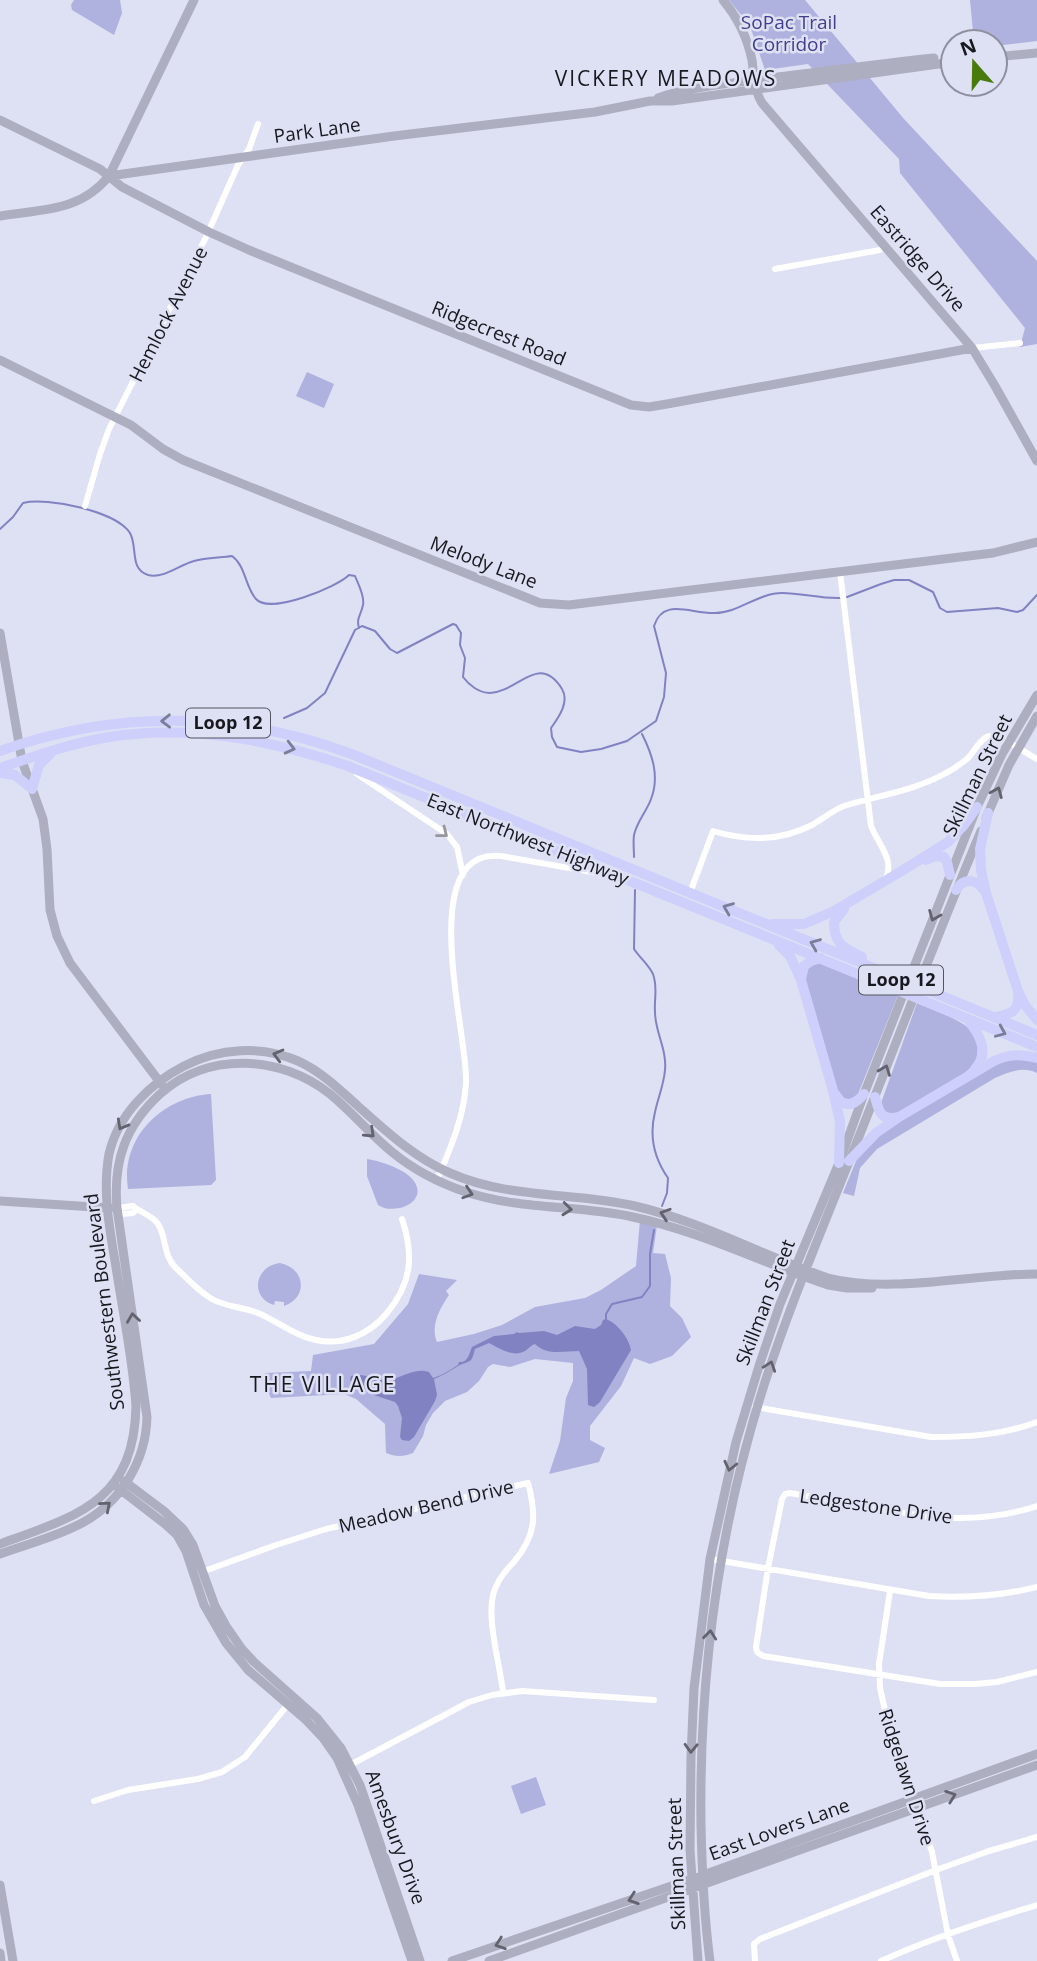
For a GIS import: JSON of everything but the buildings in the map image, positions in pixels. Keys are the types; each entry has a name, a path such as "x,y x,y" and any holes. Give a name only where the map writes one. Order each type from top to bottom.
{"main road":[{"name":"East Northwest Highway","path":"0,751 78,729 124,723 190,721 239,724 282,733 339,750 407,777 1037,1035"},
{"path":"124,723 125,735"},
{"name":"East Northwest Highway","path":"0,771 54,751 125,735 181,732 230,736 290,748 358,770 1037,1048"},
{"path":"32,789 39,765 54,751"},
{"path":"358,770 373,771 399,780 407,777"},
{"path":"0,771 15,775 32,789"},
{"path":"766,924 804,924 834,911 948,842 977,807"},
{"path":"988,813 980,854 986,893 1018,991 1037,1020"},
{"path":"879,970 841,946 836,937 834,922 843,909 935,856 946,859 950,875"},
{"path":"956,890 962,882 971,880 980,884 986,893"},
{"path":"656,891 664,890 683,897 688,897 690,893"},
{"path":"773,940 787,952 801,980 832,1087 840,1121 844,1162"},
{"path":"801,980 804,966 821,958"},
{"path":"991,1017 1007,1015 1015,1009 1019,1000 1018,991"},
{"path":"964,1077 979,1065 983,1051 978,1032 966,1017"},
{"path":"844,1162 876,1133 964,1077 1005,1056 1037,1058"},
{"path":"832,1087 836,1098 845,1104 855,1103 864,1094"},
{"path":"874,1097 880,1113 885,1118 899,1117"}],"street":[{"path":"0,216 79,201 93,193 109,176 194,0"},
{"path":"723,0 744,33 755,84"},
{"path":"1009,54 1033,51 1037,63"},
{"name":"Park Lane","path":"109,176 595,112 650,102 670,94 939,60"},
{"name":"Eastridge Drive","path":"755,84 767,109 972,348 1037,461"},
{"name":"Ridgecrest Road","path":"0,120 100,169 122,187 249,250 639,407 972,348 1020,343"},
{"name":"Hemlock Avenue","path":"85,506 100,454 116,417 209,232 238,165 249,149 258,124"},
{"path":"775,269 885,247"},
{"name":"Melody Lane","path":"0,360 138,429 163,449 183,460 540,603 569,605 839,572 993,552 1037,542"},
{"path":"839,572 871,826 889,861 888,872 882,882"},
{"path":"0,633 22,761 45,831 50,910 60,944 75,970 162,1085"},
{"name":"Skillman Street","path":"844,1162 864,1094 977,807 1008,743 1037,695"},
{"name":"Skillman Street","path":"710,1961 690,1824 693,1702 710,1559 736,1442 773,1325 800,1271 844,1162 874,1097 988,813 1037,716"},
{"path":"690,893 713,831 743,838 770,838 810,826 841,808 921,786 948,772 968,757 986,736 997,736 1037,760"},
{"path":"348,766 447,834 457,847 463,875"},
{"path":"437,1181 458,1127 466,1086 466,1062 450,942 451,915 458,883 475,859 493,855 620,876"},
{"path":"889,861 907,868"},
{"name":"Southwestern Boulevard","path":"0,1554 84,1522 103,1509 124,1486 136,1465 145,1438 147,1417 140,1394 112,1208 121,1150 140,1115 162,1085 188,1064 220,1054 255,1050 286,1056 311,1068 404,1146 441,1170 468,1181 509,1190 634,1206 670,1216 705,1234 800,1271 833,1279 893,1284 1037,1273"},
{"name":"Southwestern Boulevard","path":"162,1085 229,1063 255,1062 282,1068 331,1095 394,1154 437,1181 478,1196 514,1204 632,1216 705,1234"},
{"path":"0,1202 112,1208 133,1206 154,1219 161,1230 169,1260 205,1294 221,1303 260,1314 302,1335 327,1341 344,1340 369,1331 394,1304 406,1281 410,1260 409,1243 402,1219"},
{"path":"632,1216 634,1206"},
{"name":"Skillman Street","path":"698,1961 697,1882 704,1703 721,1560 739,1474 757,1407 800,1271"},
{"name":"Southwestern Boulevard","path":"0,1544 74,1516 99,1499 128,1458 140,1394"},
{"path":"747,1405 932,1437 996,1434 1037,1422"},
{"name":"Amesbury Drive","path":"115,1480 177,1535 198,1574 209,1616 233,1644 330,1732 347,1766 360,1784 412,1961"},
{"name":"Meadow Bend Drive","path":"198,1574 326,1529 528,1483 533,1501 534,1526 525,1546 502,1576 493,1598 492,1614 503,1692"},
{"name":"Ledgestone Drive","path":"878,1675 763,1656 757,1652 768,1568 785,1494 942,1518 983,1518 1037,1506"},
{"path":"710,1559 929,1596 997,1595 1037,1587"},
{"name":"Ridgelawn Drive","path":"891,1591 878,1675 883,1705 932,1852 948,1935 957,1961"},
{"path":"878,1675 957,1685 997,1682 1037,1672"},
{"path":"347,1766 469,1702 503,1692 654,1700"},
{"path":"94,1801 128,1790 198,1779 222,1772 245,1757 292,1700"},
{"path":"693,1702 704,1703"},
{"name":"East Lovers Lane","path":"489,1961 917,1803 1037,1754"},
{"name":"East Lovers Lane","path":"917,1803 1037,1765"},
{"path":"755,1961 755,1942 936,1870 1037,1837"},
{"name":"Amesbury Drive","path":"384,1868 420,1961"},
{"name":"East Lovers Lane","path":"452,1961 549,1927 697,1882"},
{"path":"0,1885 13,1961"},
{"path":"881,1961 1037,1905"},
{"path":"549,1927 553,1939"},
{"path":"0,1953 1,1961"}],"green space":[{"path":"74,0 120,0 122,13 114,35 72,10"},
{"name":"SoPac Trail Corridor","path":"729,0 805,0 904,119 1037,261 1037,344 1020,347 1025,328 900,173 899,159 808,64 765,70 750,26"},
{"path":"970,0 1037,0 1037,41 1009,44 1009,28 973,28"},
{"path":"307,372 334,384 324,408 296,396"},
{"path":"816,962 898,995 858,1094 851,1099 838,1095 803,977 804,970"},
{"path":"917,1003 966,1026 977,1044 976,1060 958,1078 936,1091 895,1114 885,1112 881,1103"},
{"path":"1003,1060 1037,1060 1037,1073 1021,1070 995,1078 877,1149 860,1168 854,1196 843,1193 856,1161 875,1136"},
{"path":"211,1094 216,1180 211,1185 128,1189 127,1170 131,1153 148,1124 176,1103"},
{"path":"367,1159 391,1166 408,1175 417,1188 414,1200 400,1208 391,1209 378,1205 367,1176"},
{"path":"640,1220 657,1225 653,1253 665,1254 671,1278 670,1306 682,1318 691,1337 672,1356 650,1364 634,1358 621,1386 590,1426 590,1440 605,1448 599,1462 549,1474 560,1441 566,1398 573,1381 573,1363 535,1359 510,1367 493,1364 467,1392 445,1401 433,1413 413,1453 400,1456 386,1453 385,1424 356,1399 344,1394 271,1398 261,1377 265,1373 311,1371 313,1355 374,1344 408,1304 419,1274 457,1280 446,1291 449,1295 437,1317 437,1342 502,1325 535,1307 585,1298 636,1266"},
{"path":"280,1263 295,1271 301,1283 297,1296 284,1306 284,1302 275,1301 274,1305 266,1301 258,1289 258,1282 265,1270"},
{"path":"536,1777 546,1805 521,1814 511,1786"}],"shaded area":[{"path":"606,1319 622,1332 631,1350 600,1402 594,1407 588,1405 587,1369 579,1351 550,1351 535,1344 516,1353 506,1352 489,1343 475,1349 470,1361 434,1379 437,1395 435,1401 409,1441 400,1437 402,1418 395,1402 374,1395 350,1380 351,1376 360,1375 381,1380 391,1379 423,1371 429,1372 433,1378 464,1361 472,1347 494,1336 544,1331 557,1335 575,1326 595,1329"}],"waterway":[{"path":"0,529 23,503 48,502 96,512 111,518 130,533 136,563 142,572 160,575 199,560 232,556 240,565 252,594 264,603 288,602 318,592 349,575 355,576 363,601 358,619 359,628"},
{"path":"847,597 894,580 909,580 933,592 940,608 947,612 998,608 1017,612 1023,610 1037,595"},
{"path":"284,718 307,708 325,693 355,630 362,626 375,631 390,649 397,653 453,624 461,633 460,645 465,658 463,677 471,686 490,693 536,674 545,674 562,689 565,699 551,728 557,747 581,752 601,749 627,741 656,721 664,697 666,673 654,626 664,612 671,609 723,612 765,596 782,593 841,598"},
{"path":"634,857 634,835 651,799 655,782 652,757 642,734"},
{"path":"635,890 634,949 653,974 656,1019 665,1062 653,1130 656,1155 668,1178 667,1193 662,1206"},
{"path":"606,1319 612,1304 642,1297 650,1286 650,1254 654,1230"}],"district":[{"name":"VICKERY MEADOWS","path":"666,79"},
{"name":"THE VILLAGE","path":"323,1385"}]}
